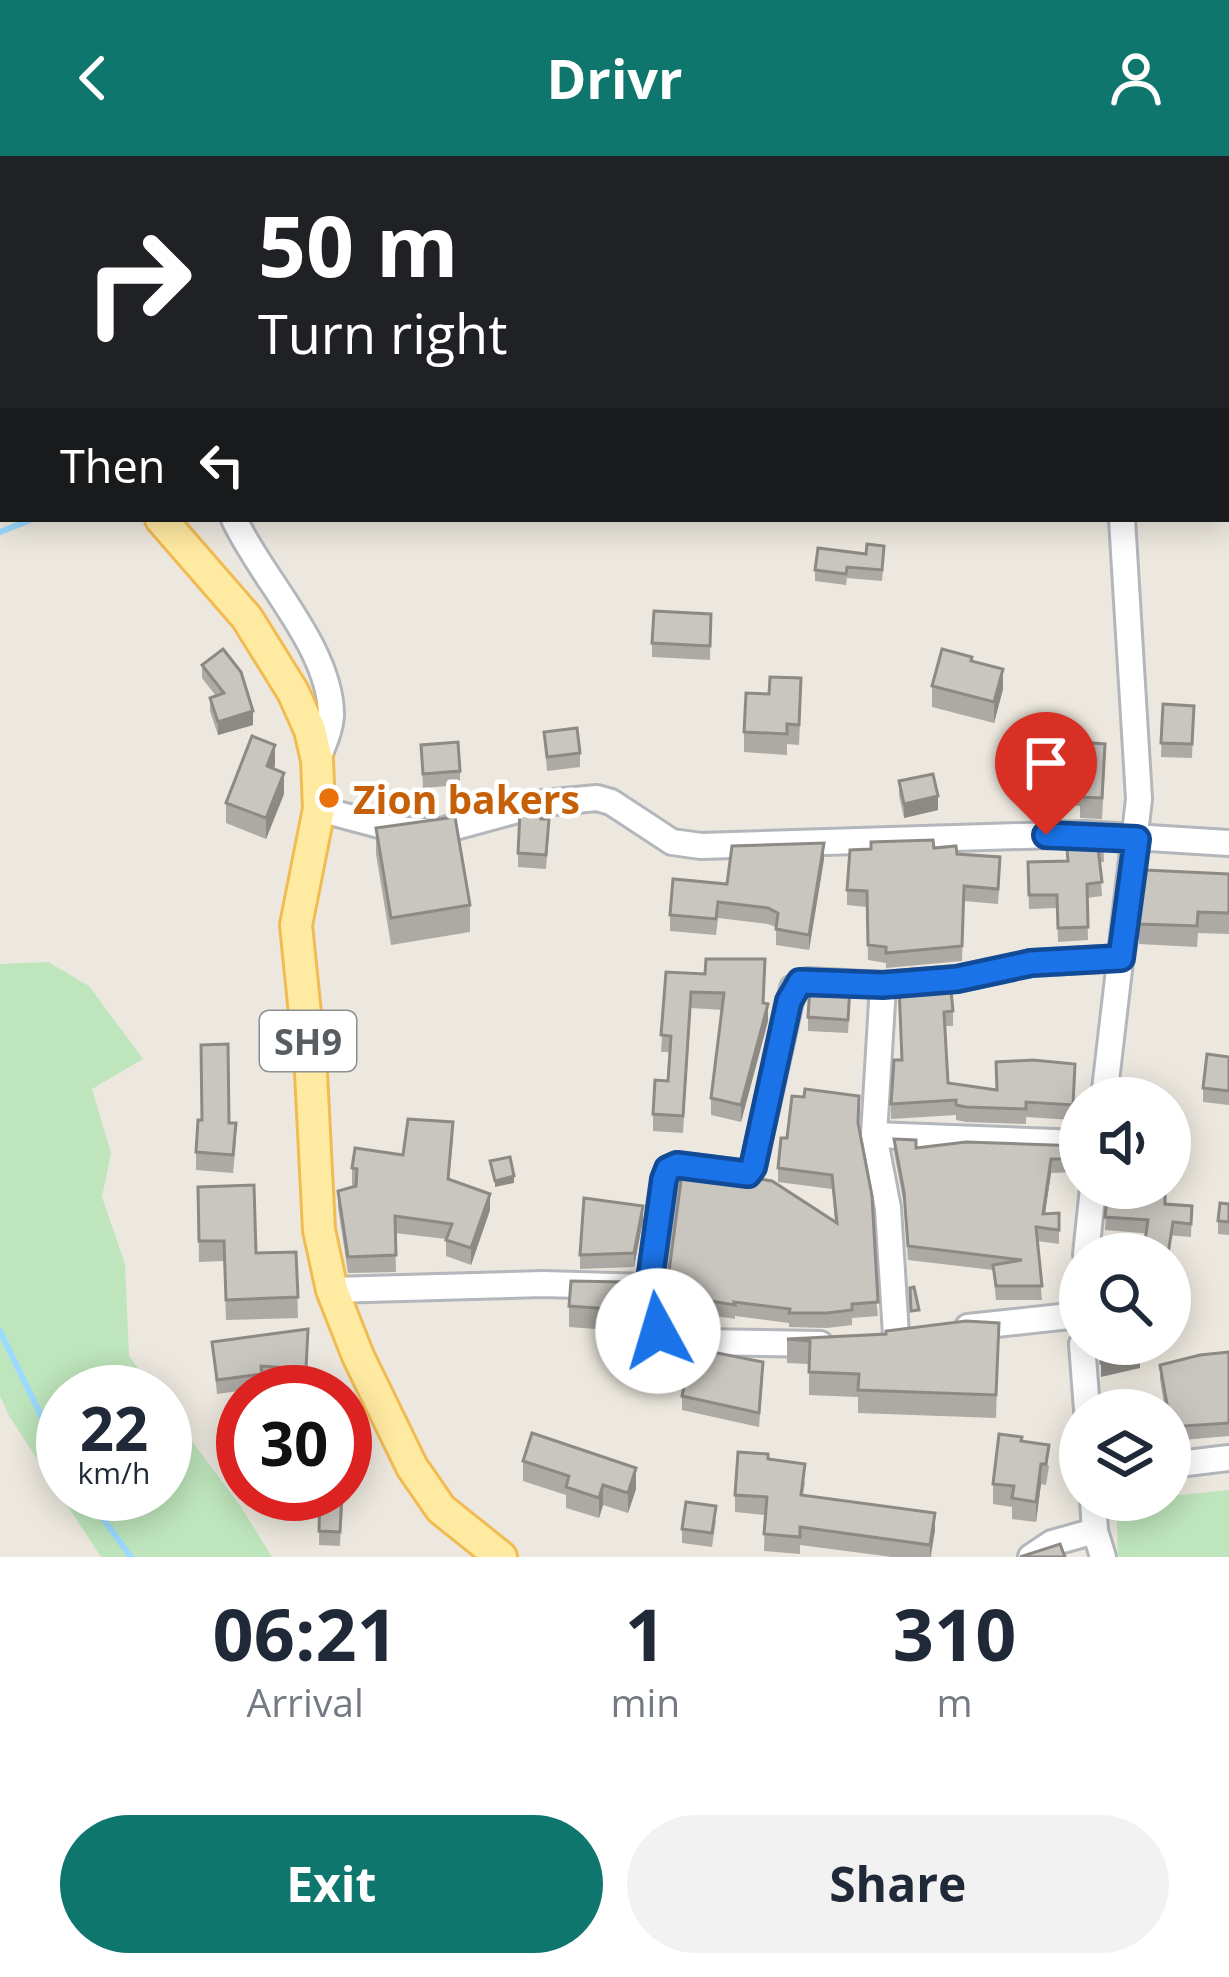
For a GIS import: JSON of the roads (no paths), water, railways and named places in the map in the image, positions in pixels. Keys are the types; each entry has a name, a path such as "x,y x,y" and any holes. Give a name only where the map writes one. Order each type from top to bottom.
{"main road":[{"name":"SH9","path":"164,522 247,618 293,692 310,730 319,809 296,926 319,1230 332,1290 358,1356 412,1466 441,1509 501,1557"}],"street":[{"path":"236,522 323,675 331,714 316,760"},
{"path":"1107,1077 1139,799 1122,522"},
{"path":"319,809 394,829 437,832 543,803 597,798 611,802 672,842 701,846 1085,834 1229,843"},
{"path":"1059,1314 896,1335 739,1344 700,1342 658,1331 648,1315 668,1169 677,1165 741,1175 753,1167 794,988 808,981 883,985 957,979 1031,963 1121,958"},
{"path":"883,985 874,1135 887,1208 896,1335"},
{"path":"874,1135 1059,1142"},
{"path":"332,1290 543,1284 649,1287"},
{"path":"1191,1463 1229,1458"},
{"path":"1094,1521 1103,1557"},
{"path":"1031,1557 1052,1543 1095,1531"}],"waterway":[{"path":"0,532 25,522"},
{"path":"0,1331 36,1405"},
{"path":"105,1521 131,1557"}],"place":[{"name":"Zion bakers","path":"329,798"}]}
